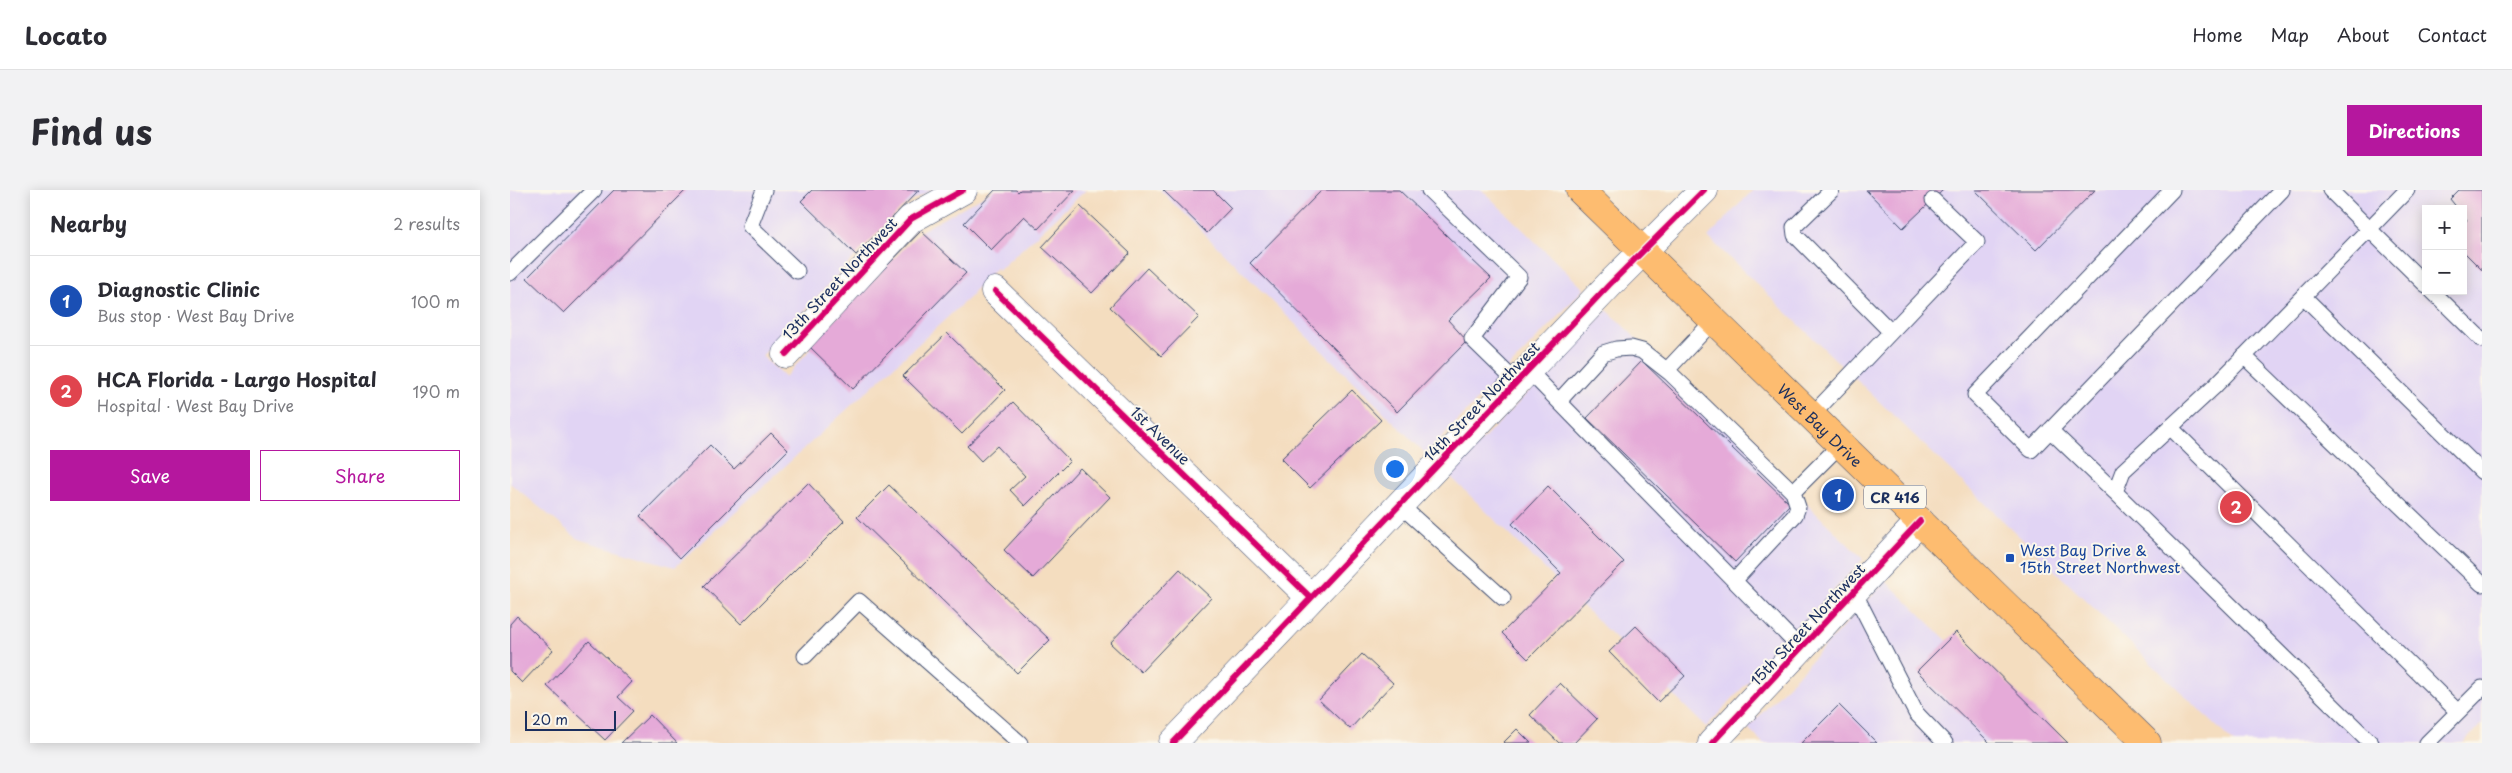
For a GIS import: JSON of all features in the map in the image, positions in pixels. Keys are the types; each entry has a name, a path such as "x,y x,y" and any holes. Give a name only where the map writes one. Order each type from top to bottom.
{"main road":[{"name":"West Bay Drive","path":"1580,190 2148,743"}],"street":[{"name":"13th Street Northwest","path":"786,354 911,219 963,190"},
{"name":"14th Street Northwest","path":"1173,743 1522,376 1643,250 1704,190"},
{"name":"1st Avenue","path":"995,291 1310,597"},
{"name":"15th Street Northwest","path":"1724,739 1801,649 1920,522"}],"lane":[{"path":"510,274 594,190"},
{"path":"764,190 750,226 797,271"},
{"path":"1429,190 1519,277 1472,338 1559,401 1801,649"},
{"path":"1832,190 1794,227 1795,235 1891,332"},
{"path":"2172,190 1975,395 2030,450 2282,190"},
{"path":"2330,190 2422,281"},
{"path":"2115,492 2123,471 2244,356 2407,190"},
{"path":"1811,416 1977,242 1933,200"},
{"path":"2436,295 2482,340"},
{"path":"2303,296 2482,472"},
{"path":"1667,370 1714,320"},
{"path":"1559,401 1603,353 1616,349 1630,348 1642,351 1667,370 1793,492 1798,507 1796,515 1734,581"},
{"path":"2244,356 2482,584"},
{"path":"2170,427 2458,712"},
{"path":"2050,430 2371,743"},
{"path":"1793,492 1841,444"},
{"path":"1400,504 1503,598"},
{"path":"1854,592 1916,713 1945,743"},
{"path":"804,656 859,600 1020,743"},
{"path":"2427,743 2482,688"}],"shaded area":[{"path":"510,190 931,190 900,208 762,356 785,377 921,231 994,190 1086,190 999,270 996,268 973,294 675,567 578,539 510,483"},
{"path":"1160,190 1482,190 1584,289 1426,454"},
{"path":"1753,190 2482,190 2482,724 2463,743 2234,743 1708,237"},
{"path":"1607,310 1863,559 1706,727 1449,475"},
{"path":"1886,581 2052,743 1763,743 1748,728"}],"building":[{"path":"614,190 686,190 564,313 527,278"},
{"path":"812,190 919,190 856,255 801,201"},
{"path":"995,190 1016,190 1018,192 1020,190 1075,190 1038,229 1024,216 991,250 964,223"},
{"path":"1163,190 1213,190 1231,208 1207,233"},
{"path":"1322,190 1399,190 1491,278 1448,320 1467,341 1397,412 1250,263"},
{"path":"1866,190 1943,190 1903,228"},
{"path":"1975,190 2095,190 2036,250"},
{"path":"2459,190 2482,190 2482,270 2467,255 2467,205 2455,205 2450,199"},
{"path":"1080,206 1130,253 1092,293 1042,247"},
{"path":"921,231 966,273 853,389 809,346"},
{"path":"1147,268 1199,317 1161,356 1110,307"},
{"path":"947,333 1005,390 962,434 903,376"},
{"path":"1642,361 1790,504 1735,562 1587,418"},
{"path":"1352,390 1381,420 1310,488 1281,459"},
{"path":"1013,402 1070,461 1025,506 1010,490 1025,476 997,446 981,461 967,446"},
{"path":"771,433 788,450 680,558 640,516 710,445 734,469"},
{"path":"1080,468 1110,497 1033,578 1004,550"},
{"path":"808,483 844,521 741,624 704,586"},
{"path":"889,485 1050,640 1017,673 857,517"},
{"path":"1548,486 1624,562 1528,659 1502,633 1561,573 1512,524"},
{"path":"1180,569 1211,598 1141,672 1110,643"},
{"path":"517,616 553,650 522,683 510,671 510,624"},
{"path":"1636,626 1685,676 1658,702 1609,652"},
{"path":"1956,632 2068,743 1990,743 1917,671"},
{"path":"589,641 632,682 618,697 633,711 605,740 547,686"},
{"path":"1362,654 1393,683 1350,729 1319,700"},
{"path":"1560,683 1597,719 1574,743 1559,743 1530,715"},
{"path":"1839,705 1877,743 1801,743"},
{"path":"650,715 677,743 621,743"},
{"path":"1517,729 1531,743 1503,743"}],"cycle path":[{"path":"786,354 911,219 963,190"},
{"path":"1173,743 1609,285 1704,190"},
{"path":"995,291 1310,597"},
{"path":"1712,743 1920,521"}],"place":[{"name":"Diagnostic Clinic","path":"1838,495"},
{"name":"HCA Florida - Largo Hospital","path":"2236,507"},
{"name":"West Bay Drive & 15th Street Northwest","path":"2010,558"}]}
